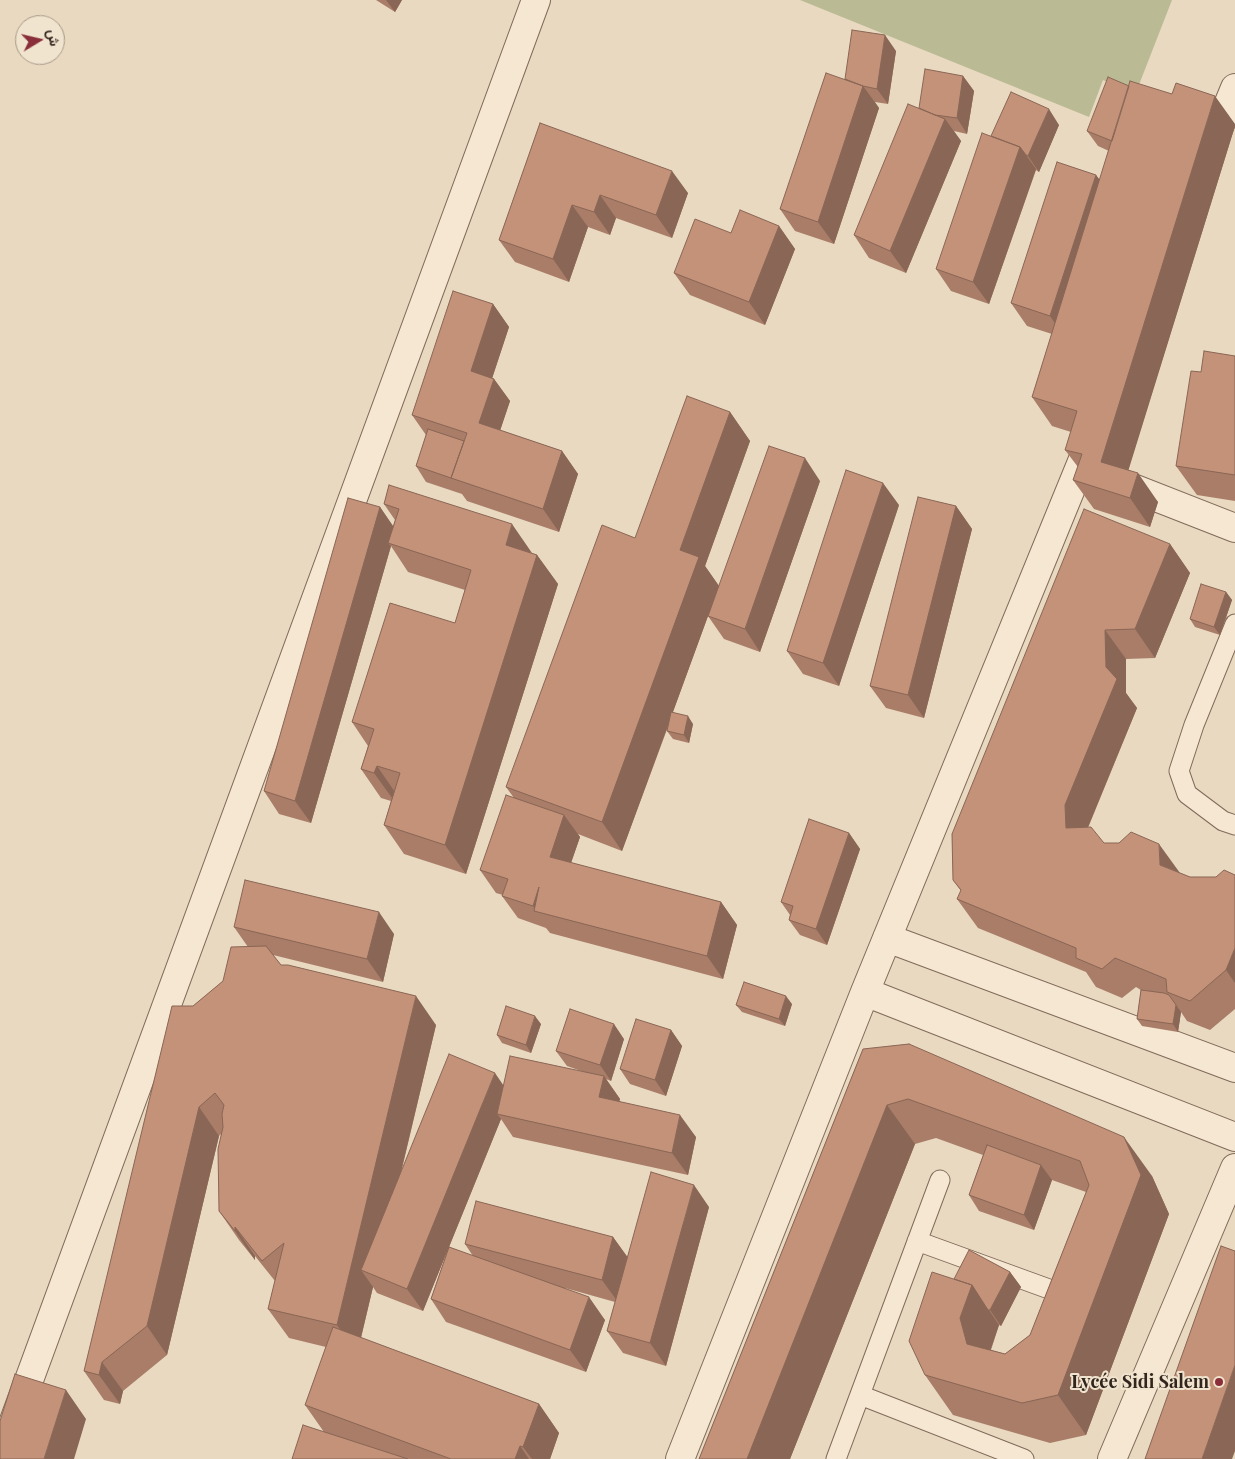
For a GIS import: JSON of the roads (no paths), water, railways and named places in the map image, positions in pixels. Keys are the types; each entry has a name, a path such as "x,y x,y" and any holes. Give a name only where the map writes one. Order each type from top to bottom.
{"street":[{"path":"0,1459 536,0"},
{"path":"1201,172 1235,88"},
{"path":"680,1459 865,992 1098,421"},
{"path":"1079,468 1235,528"},
{"path":"887,938 1235,1068"},
{"path":"865,992 1235,1137"},
{"path":"1112,1459 1235,1168"}],"lane":[{"path":"1235,624 1194,725 1179,771 1187,794 1223,821 1235,825"},
{"path":"836,1459 940,1180"},
{"path":"917,1242 1049,1289"},
{"path":"1042,1307 1056,1271"},
{"path":"860,1395 1024,1459"}],"place":[{"name":"Lycée Sidi Salem","path":"1219,1382"}]}
